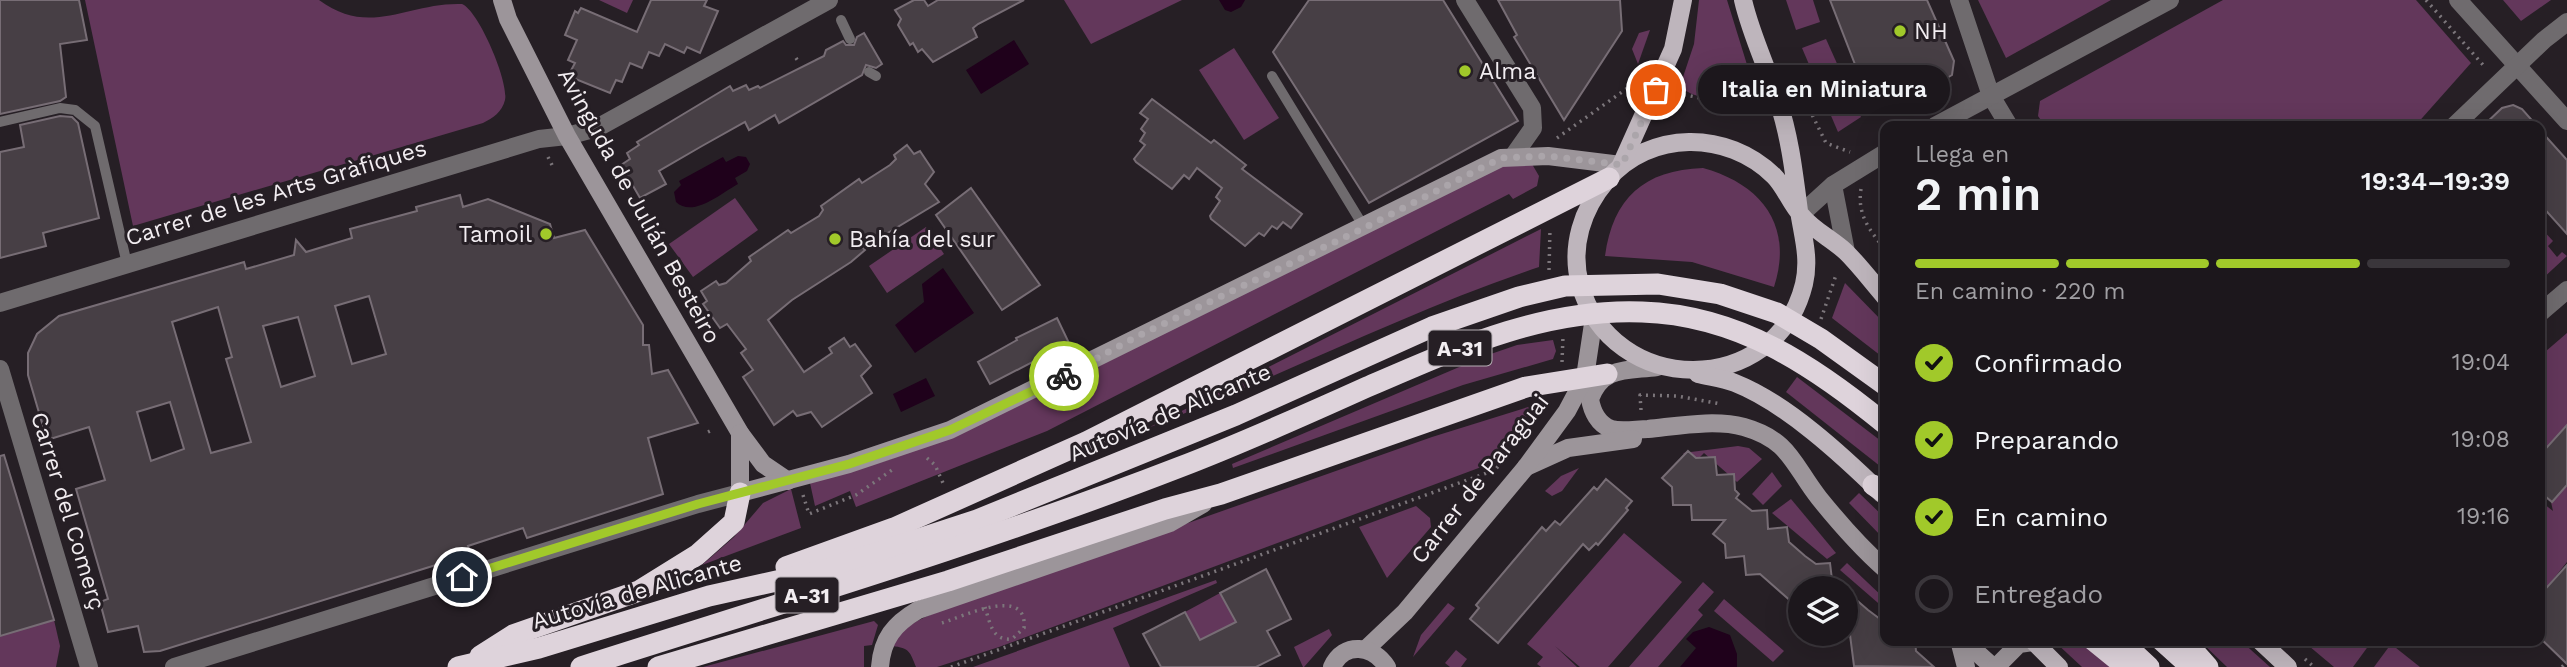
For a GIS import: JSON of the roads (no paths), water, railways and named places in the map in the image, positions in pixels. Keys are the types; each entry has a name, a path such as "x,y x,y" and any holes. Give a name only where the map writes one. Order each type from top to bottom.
{"highway":[{"path":"709,596 894,528 1075,447 1207,384 1615,171"},
{"name":"Autovía de Alicante","path":"464,665 539,648 709,596 821,571 977,520 1236,415 1432,327 1519,296 1565,286 1658,284 1720,294 1777,313 1830,345 1880,381"},
{"name":"A-31","path":"581,667 1034,522 1184,466 1450,351 1541,321 1581,314 1641,312 1680,315 1759,338 1839,387 1880,420"},
{"path":"658,667 948,581 1165,509 1221,494 1526,387 1607,374"},
{"path":"464,665 513,635 639,591 697,555 734,522 740,493"},
{"path":"2100,646 2126,667"},
{"path":"2126,646 2149,667"},
{"path":"2168,646 2191,667"},
{"path":"2189,646 2208,667"}],"main road":[{"path":"1683,0 1673,49 1615,171 1587,209 1581,226 1577,264 1583,292 1594,317 1622,348 1657,367 1734,382 1757,394 1801,424 1880,491"},
{"path":"1684,371 1710,370 1736,363 1773,338 1798,301 1807,253 1791,144 1743,0"},
{"path":"1615,171 1646,151 1672,143 1709,143 1744,154 1774,176 1800,215 1846,252 1880,291"},
{"path":"2038,646 2059,667"},
{"path":"2265,646 2288,667"}],"street":[{"name":"Avinguda de Julián Besteiro","path":"502,0 508,19 568,136 740,433 763,464 794,484"},
{"name":"Carrer de les Arts Gràfiques","path":"0,303 539,139 568,136 597,128 829,0"},
{"path":"1465,0 1532,108 1535,118 1533,128 1514,155"},
{"path":"1959,0 1991,96 2006,121"},
{"path":"1944,121 2171,0"},
{"path":"2458,0 2567,121"},
{"path":"2459,121 2518,64 2567,22"},
{"path":"174,667 671,512 740,493 794,484 950,430 1364,228 1501,158 1514,155 1548,156 1615,171"},
{"path":"1800,215 1833,185 1880,156"},
{"path":"1833,185 1846,252"},
{"path":"2545,309 2567,290"},
{"name":"Carrer de Paraguai","path":"1332,667 1348,650 1366,649 1405,612 1526,467 1567,411 1585,377 1594,317"},
{"path":"1657,367 1607,374 1595,386 1590,399 1600,422 1611,429 1717,424 1741,426 1782,445 1852,539 1880,564"},
{"name":"Carrer del Comerç","path":"0,369 89,667"},
{"path":"1526,467 1568,448 1633,439 1685,427"},
{"path":"740,433 740,493"},
{"path":"880,667 884,642 891,630 918,610 1170,523 1221,494"},
{"path":"1962,646 1966,667"},
{"path":"1968,646 1994,667 2016,646"},
{"path":"1366,649 1376,653 1387,667"}],"lane":[{"path":"841,20 850,39"},
{"path":"1272,76 1364,228"},
{"path":"0,122 60,108 75,110 96,126 128,264"}],"place":[{"name":"NH","path":"1900,31"},
{"name":"Alma","path":"1465,71"},
{"name":"Italia en Miniatura","path":"1656,90"},
{"name":"Tamoil","path":"546,234"},
{"name":"Bahía del sur","path":"835,239"}]}
